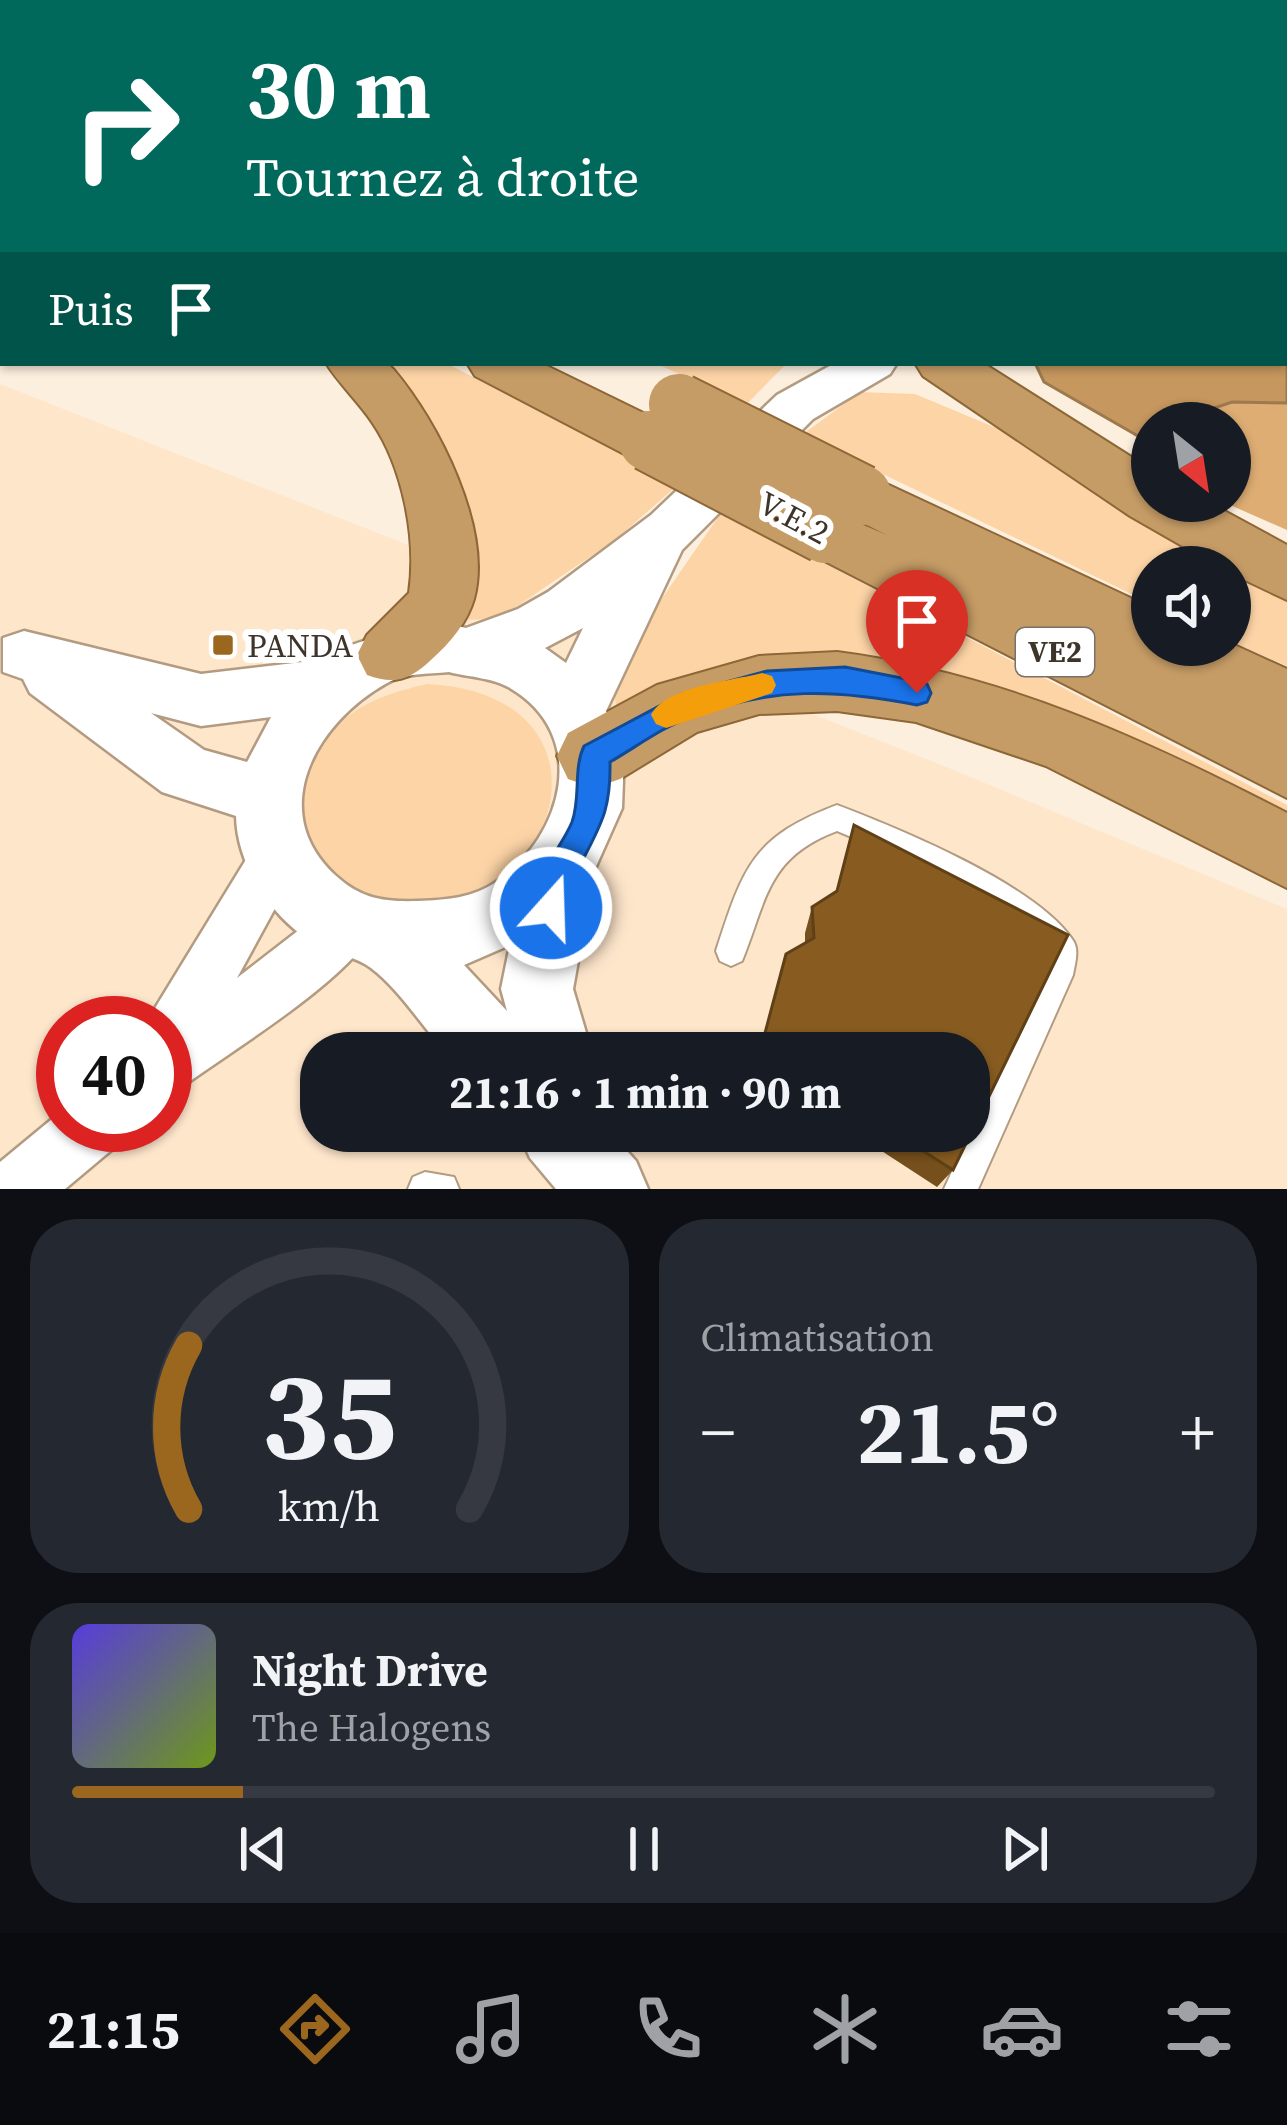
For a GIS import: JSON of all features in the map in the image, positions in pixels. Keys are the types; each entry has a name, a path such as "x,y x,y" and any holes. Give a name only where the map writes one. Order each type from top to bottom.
{"highway":[{"path":"357,366 391,400 426,462 444,573 437,607 367,668"},
{"name":"V.E.2","path":"504,366 664,422 843,514 1287,766"},
{"name":"V.E.2","path":"595,366 664,422"},
{"path":"948,366 1131,486"},
{"name":"V.E.2","path":"843,514 1131,630"},
{"path":"1192,522 1287,575"},
{"path":"1211,666 1287,701"},
{"path":"585,733 767,683 845,679 953,700 1079,748 1287,852"}],"street":[{"path":"12,646 201,700 472,650 539,626 670,530 804,385 864,366"},
{"path":"192,1044 282,980 369,931 437,936 484,924 526,901 560,870 584,833 595,794 585,733 610,634 670,530"},
{"path":"12,646 185,772 273,827 315,906 369,931 473,1032"},
{"path":"472,650 532,669 585,733"},
{"path":"190,996 273,827 281,753 307,713 367,668"},
{"path":"549,1032 536,989 560,870"},
{"path":"16,1189 61,1152"}],"lane":[{"path":"731,951 765,859 802,829 836,818 937,861 1026,911 1062,950 1058,975 961,1189"},
{"path":"424,1189 442,1189"}],"shaded area":[{"path":"373,366 452,366 679,484 615,540 498,619 450,620"},
{"path":"662,366 784,366 746,405"},
{"path":"1036,366 1287,366 1287,403 1131,402 1131,432 1044,382"},
{"path":"0,384 568,608 610,634 1287,909 1287,1189 0,1189"},
{"path":"860,392 915,394 1049,450 1131,496 1131,522 1177,522 1220,546 1131,546 1131,594 802,435"},
{"path":"1251,402 1287,403 1287,530 1251,514"},
{"path":"723,510 1287,805 1287,824 763,661 677,679 617,708 609,675"},
{"path":"1251,564 1287,584 1287,666 1251,650"},
{"path":"427,684 489,697 529,724 549,761 550,802 535,842 504,875 461,897 407,902 358,895 331,879 314,861 304,840 300,817 308,770 319,749 351,714 378,699"}],"building":[{"path":"854,825 1068,935 990,1094 990,1032 765,1032 786,954 814,938 812,907 837,891"},
{"path":"925,1152 962,1152 953,1170"}],"slow traffic":[{"path":"666,715 682,706 762,685"}],"place":[{"name":"PANDA","path":"223,645"}],"route":[{"path":"551,908 560,870 584,833 595,794 594,756 682,706 767,683 845,679 917,693"}]}
